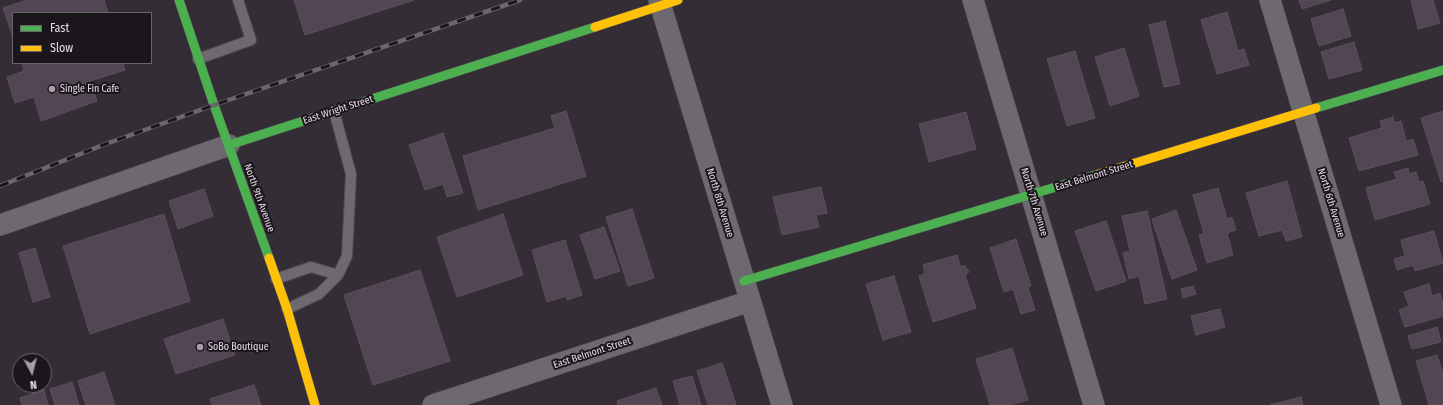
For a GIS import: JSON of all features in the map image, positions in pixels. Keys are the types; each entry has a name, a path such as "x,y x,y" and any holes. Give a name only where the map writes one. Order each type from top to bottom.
{"street":[{"name":"North 9th Avenue","path":"179,0 228,146 287,309 315,405"},
{"name":"North 7th Avenue","path":"973,0 1094,405"},
{"name":"North 6th Avenue","path":"1270,0 1391,405"},
{"name":"East Wright Street","path":"0,225 228,146 666,2"},
{"name":"North 8th Avenue","path":"666,2 744,281 782,405"},
{"name":"East Belmont Street","path":"744,281 1443,70"},
{"name":"East Belmont Street","path":"433,405 750,301"}],"lane":[{"path":"198,58 251,40 238,0"},
{"path":"287,309 319,294 338,275 347,256 351,174 334,111"},
{"path":"276,279 311,267 338,275"}],"building":[{"path":"27,0 104,0 108,12 12,12 12,34 3,8"},
{"path":"294,0 414,0 305,35"},
{"path":"1299,0 1331,0 1302,9"},
{"path":"1411,0 1433,0 1440,23 1418,29"},
{"path":"1343,9 1351,36 1319,46 1311,19"},
{"path":"1227,12 1238,51 1244,49 1249,65 1217,74 1201,20"},
{"path":"1165,21 1180,84 1164,87 1149,25"},
{"path":"1354,42 1362,70 1329,79 1321,52"},
{"path":"1124,48 1139,96 1110,106 1095,57"},
{"path":"1075,51 1095,118 1067,126 1047,59"},
{"name":"Single Fin Cafe","path":"22,64 123,64 125,70 90,81 97,101 41,121 34,97 15,103 7,77 24,71"},
{"path":"566,111 586,176 478,210 463,156 555,128 551,116"},
{"path":"1443,111 1443,181 1441,182 1421,118"},
{"path":"966,112 976,149 929,162 919,124"},
{"path":"1393,117 1394,123 1401,121 1406,141 1413,139 1418,155 1359,171 1349,138 1382,128 1380,121"},
{"path":"443,133 463,193 447,197 443,184 425,190 409,145"},
{"path":"1408,168 1409,174 1416,172 1419,182 1423,181 1430,204 1375,220 1366,188 1397,179 1394,172"},
{"path":"1287,181 1302,237 1286,241 1282,230 1259,236 1246,193"},
{"path":"821,187 827,213 816,215 819,227 782,235 773,197"},
{"path":"1218,188 1227,219 1232,217 1236,230 1227,233 1233,255 1207,263 1199,235 1204,234 1193,195"},
{"path":"204,189 213,216 178,229 169,201"},
{"path":"632,209 654,278 628,286 606,217"},
{"path":"1176,210 1197,270 1172,279 1152,219"},
{"path":"1147,211 1167,299 1145,304 1139,276 1129,279 1123,253 1130,251 1122,216"},
{"path":"164,214 190,301 90,334 63,246"},
{"path":"503,214 523,275 457,297 437,237"},
{"path":"1106,221 1126,281 1096,291 1075,231"},
{"path":"604,227 620,271 595,279 580,235"},
{"path":"1434,231 1443,263 1415,271 1413,265 1397,270 1394,259 1405,256 1401,240"},
{"path":"1016,239 1031,286 1028,287 1035,310 1021,314 1013,289 1004,292 990,248"},
{"path":"565,240 582,295 567,300 566,296 547,302 532,250"},
{"path":"35,248 50,297 33,302 19,253"},
{"path":"957,255 960,266 965,266 969,272 965,275 976,308 933,322 919,276 925,274 923,265"},
{"path":"420,270 450,361 373,385 344,295"},
{"path":"894,276 911,332 883,340 866,284"},
{"path":"1429,284 1432,296 1440,293 1443,304 1443,316 1405,327 1399,310 1409,306 1404,292"},
{"path":"1193,286 1196,294 1183,298 1181,289"},
{"path":"1220,309 1225,327 1196,335 1191,316"},
{"name":"SoBo Boutique","path":"223,319 235,355 176,374 164,339"},
{"path":"1437,327 1441,342 1412,349 1408,336"},
{"path":"1012,348 1028,400 1010,405 990,405 976,359"},
{"path":"1437,355 1443,374 1443,405 1429,405 1416,361"},
{"path":"722,363 736,405 708,405 697,371"},
{"path":"104,372 115,405 86,405 78,381"},
{"path":"692,376 701,405 680,405 673,381"},
{"path":"72,382 79,405 55,405 51,393 52,388"},
{"path":"254,385 261,405 212,405 210,399"},
{"path":"656,388 662,405 618,405 617,401"},
{"path":"35,393 45,393 48,405 22,405 20,398"},
{"path":"1301,397 1303,405 1270,405"}],"railway":[{"path":"0,186 103,145 214,105 520,0"}],"traffic: fast":[{"path":"179,0 214,105 269,258"},
{"path":"229,145 595,27"},
{"path":"1316,108 1443,70"},
{"path":"744,281 1099,174"}],"traffic: slow":[{"path":"595,27 678,0"},
{"path":"1099,174 1316,108"},
{"path":"269,258 287,309 315,405"}],"place":[{"name":"Single Fin Cafe","path":"52,89"},
{"name":"SoBo Boutique","path":"200,347"}]}
